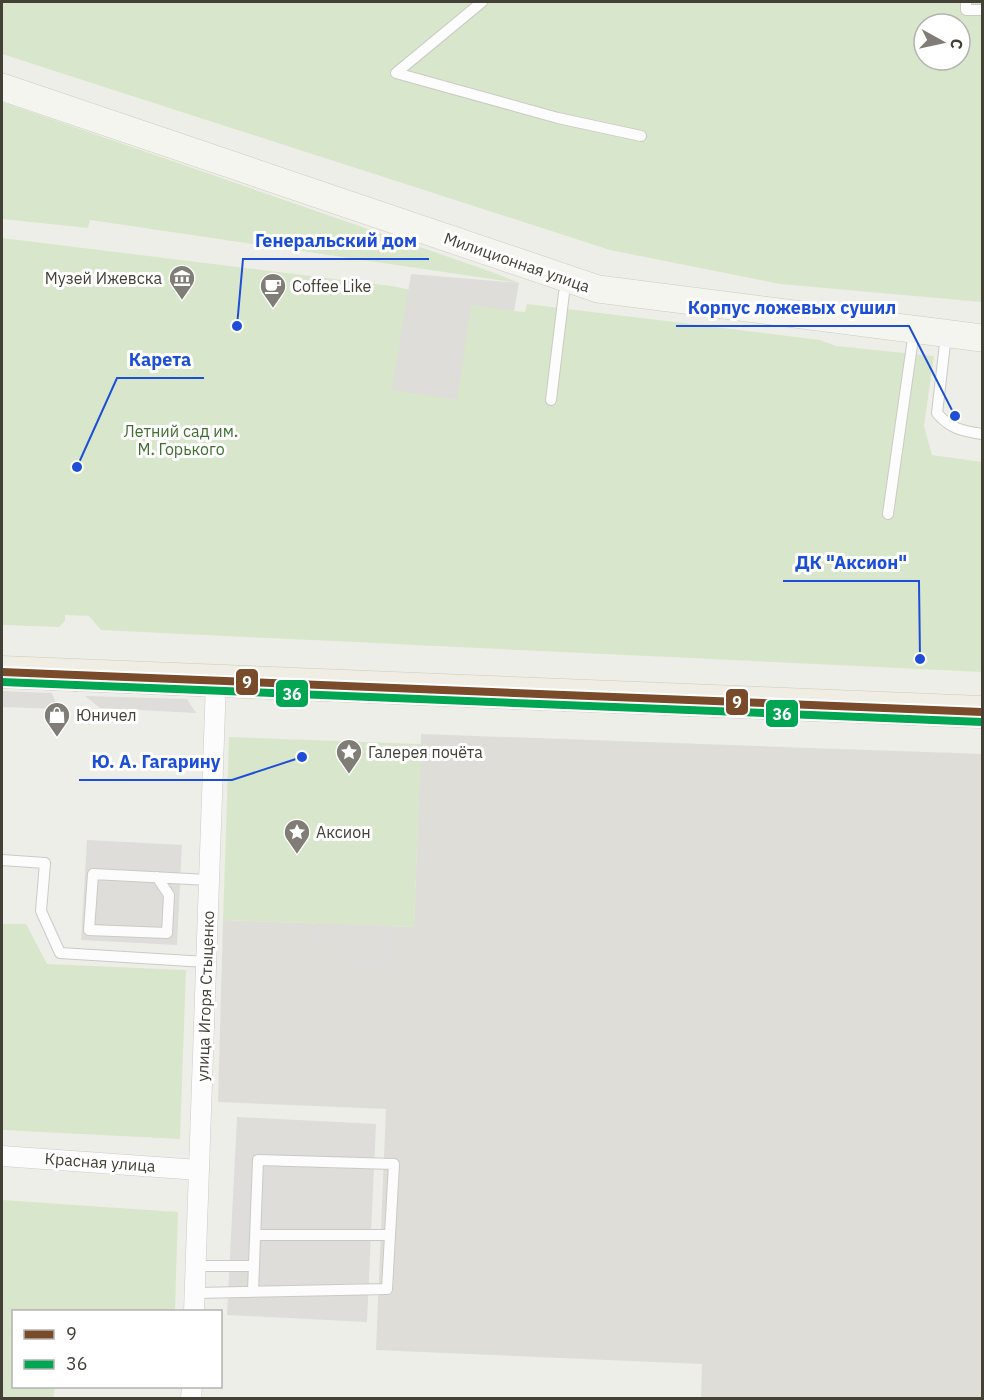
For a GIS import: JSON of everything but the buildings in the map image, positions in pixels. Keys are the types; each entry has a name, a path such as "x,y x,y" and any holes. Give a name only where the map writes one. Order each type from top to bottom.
{"main road":[{"path":"2,672 982,712"}],"street":[{"name":"Милиционная улица","path":"2,87 598,289 982,338"},
{"name":"улица Игоря Стыценко","path":"194,1302 216,681"},
{"name":"Красная улица","path":"2,1155 199,1170"}],"lane":[{"path":"483,2 396,73 558,117 641,136"},
{"path":"966,2 966,10 982,10"},
{"path":"551,400 564,293"},
{"path":"888,514 914,331"},
{"path":"946,334 937,413 944,422 958,431 982,434"},
{"path":"2,860 45,863 41,911 60,953 206,962"},
{"path":"157,877 169,896 167,933 89,930 93,874 157,877 209,880"},
{"path":"194,1302 253,1291 387,1289 394,1164 258,1160 253,1291"},
{"path":"256,1235 390,1234"},
{"path":"196,1266 254,1266"}],"shaded area":[{"path":"411,274 519,283 514,311 471,305 457,400 392,390"},
{"path":"2,691 52,693 58,709 2,707"},
{"path":"85,696 187,699 196,713 100,708"},
{"path":"421,734 982,754 982,1398 701,1398 702,1364 376,1350 386,1109 218,1102 223,920 414,927"},
{"path":"87,840 182,845 177,945 81,940"},
{"path":"315,923 392,926 391,970 349,968 350,947 313,945"},
{"path":"237,1117 376,1124 367,1322 227,1315"}],"green space":[{"path":"2,2 982,2 982,302 780,284 610,250 2,54"},
{"path":"2,102 519,283 90,220 88,228 2,219"},
{"name":"Летний сад им. М. Горького","path":"2,238 392,286 514,311 525,312 527,304 820,340 836,346 934,356 924,426 932,455 982,462 982,672 101,630 89,616 65,615 65,621 59,627 2,625"},
{"path":"229,737 421,744 414,927 223,920"},
{"path":"2,924 26,924 47,964 186,970 180,1139 2,1130"},
{"path":"2,1200 178,1212 175,1310 12,1310 12,1388 55,1388 53,1398 2,1398"}],"transit line":[{"name":"9","path":"2,672 982,712"},
{"name":"36","path":"2,682 982,722"}],"place":[{"name":"Музей Ижевска","path":"182,301"},
{"name":"Coffee Like","path":"273,309"},
{"name":"Генеральский дом","path":"237,326"},
{"name":"Корпус ложевых сушил","path":"955,416"},
{"name":"Карета","path":"77,467"},
{"name":"ДК \"Аксион\"","path":"920,659"},
{"name":"Юничел","path":"57,738"},
{"name":"Ю. А. Гагарину","path":"302,757"},
{"name":"Галерея почёта","path":"349,775"},
{"name":"Аксион","path":"297,855"}]}
